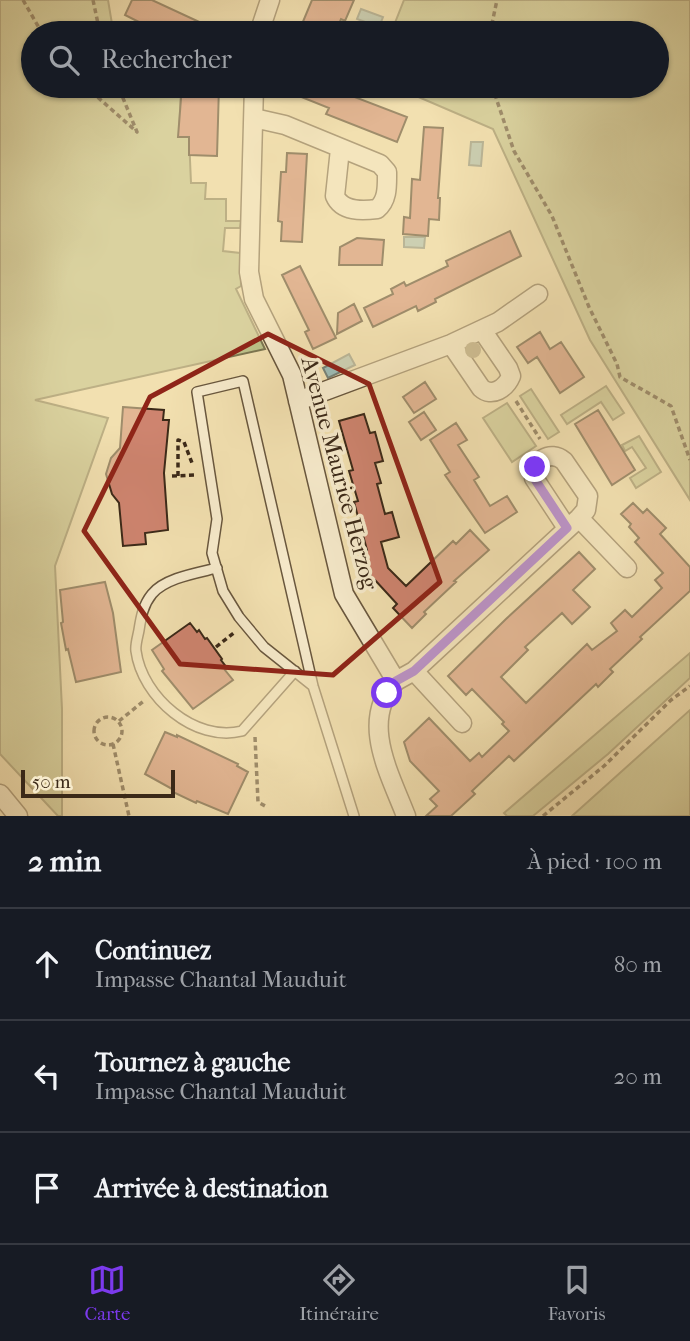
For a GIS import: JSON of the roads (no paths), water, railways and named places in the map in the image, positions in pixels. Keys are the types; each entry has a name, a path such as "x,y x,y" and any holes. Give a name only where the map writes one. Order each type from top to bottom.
{"street":[{"path":"263,21 270,0"},
{"name":"Avenue Maurice Herzog","path":"254,98 250,286 254,299 288,363 344,594 396,681"},
{"path":"254,118 285,125 340,149"},
{"path":"298,401 451,344 482,330 538,294"},
{"path":"451,344 485,392 493,393 505,385 510,376 508,368 482,330"},
{"path":"406,816 379,746 378,727 383,703 396,681 414,671 573,523 586,510 588,496 564,461 559,456 551,456 538,462 534,478 573,523 627,568"},
{"path":"414,671 462,723"},
{"path":"0,794 18,816"}],"lane":[{"path":"313,686 264,647 223,591 212,553 217,519 197,392 243,381 313,686 354,816"},
{"path":"217,569 181,577 153,593 141,612 136,651 149,685 167,709 203,730 230,734 242,731 295,671"}],"water":[{"path":"361,9 383,17 381,21 357,19"},
{"path":"471,142 483,142 481,166 469,165"},
{"path":"404,237 425,237 424,248 404,247"},
{"path":"349,354 355,365 328,378 323,368"}]}
